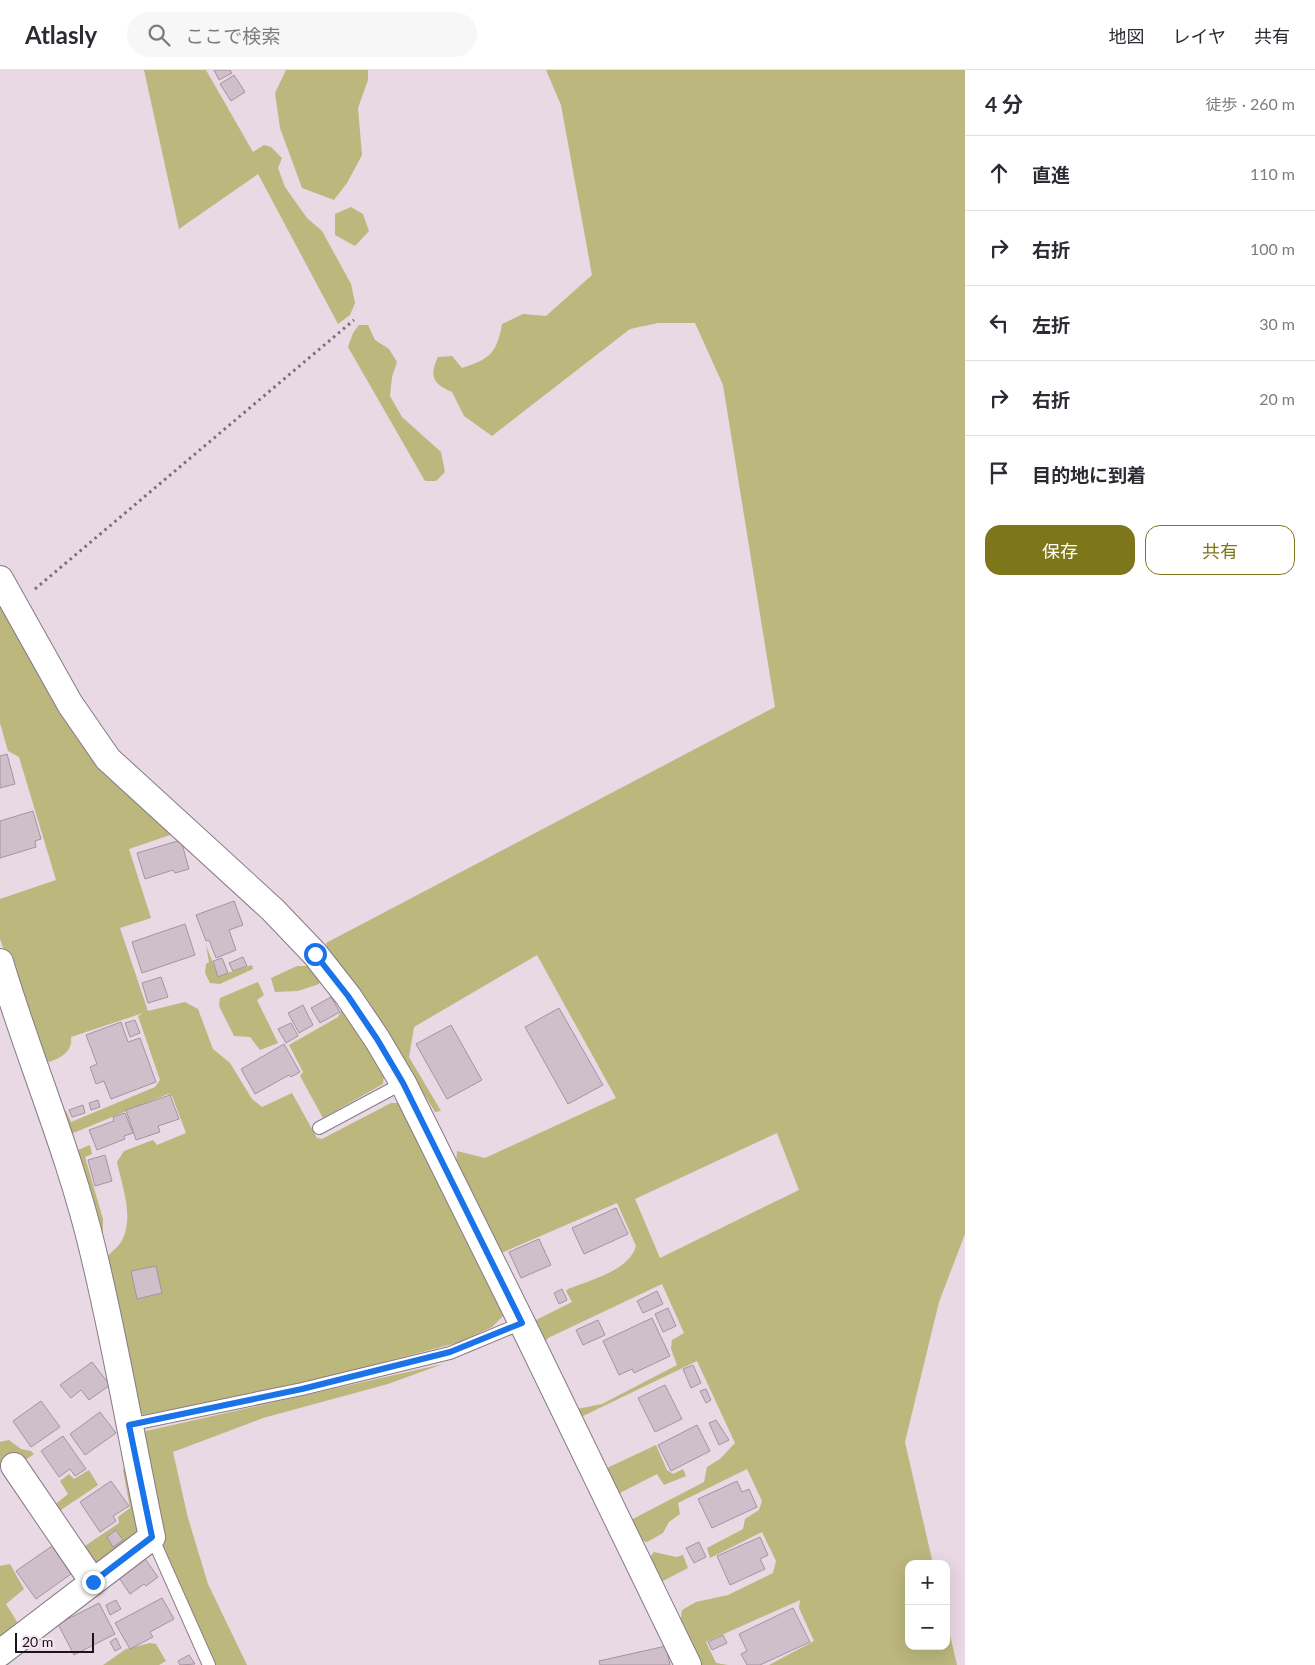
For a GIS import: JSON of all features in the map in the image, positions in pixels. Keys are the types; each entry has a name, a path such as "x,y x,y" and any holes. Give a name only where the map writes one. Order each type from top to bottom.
{"street":[{"path":"0,579 70,704 108,759 266,904 315,954 353,1003 403,1083 688,1665"},
{"path":"0,962 16,1017 62,1145 93,1250 152,1537 0,1653"},
{"path":"14,1466 93,1582"}],"lane":[{"path":"320,1128 403,1083"},
{"path":"129,1425 302,1389 450,1352 522,1323"},
{"path":"152,1537 209,1665"}],"path":[{"path":"16,605 354,320"}],"shaded area":[{"path":"144,70 206,70 253,152 264,145 271,147 282,158 278,168 285,187 307,218 322,231 351,284 355,303 350,315 338,324 258,174 179,229"},
{"path":"286,70 368,70 368,80 358,108 362,155 347,183 334,200 302,188 280,128 275,93"},
{"path":"546,70 965,70 965,1234 939,1302 905,1442 932,1560 905,1560 905,1650 950,1650 950,1635 957,1665 769,1665 814,1641 799,1608 800,1600 706,1642 716,1663 728,1665 698,1665 680,1624 682,1610 696,1602 728,1595 773,1573 776,1561 762,1532 710,1558 707,1548 743,1529 745,1519 759,1510 762,1501 747,1469 678,1503 680,1514 669,1522 663,1533 647,1542 637,1539 629,1521 704,1482 707,1467 720,1459 735,1443 697,1361 581,1417 577,1409 602,1404 677,1365 671,1349 672,1340 684,1333 662,1284 548,1338 543,1345 532,1322 572,1302 566,1291 568,1289 608,1274 626,1262 632,1255 636,1246 617,1203 499,1254 456,1165 457,1151 485,1158 616,1098 537,955 414,1027 409,1057 441,1111 435,1112 407,1066 330,960 326,943 775,707 723,385 695,323 658,323 630,329 492,436 464,416 452,392 441,386 434,379 433,374 438,357 452,356 462,368 486,358 491,354 498,342 502,324 523,314 546,316 592,275 561,105","holes":["777,1133 799,1190 660,1258 635,1199"]},
{"path":"351,207 363,214 369,231 355,246 335,235 335,214"},
{"path":"359,325 368,325 375,340 389,349 397,362 392,377 390,396 402,417 441,452 445,472 436,481 425,481 348,347 353,333"},
{"path":"0,600 176,833 129,849 151,918 120,928 148,1011 185,1002 198,1009 213,1049 230,1063 252,1099 262,1107 292,1093 317,1138 322,1139 391,1103 402,1103 506,1307 503,1316 492,1327 460,1342 298,1385 143,1415 136,1407 103,1263 121,1242 127,1223 126,1202 117,1162 124,1151 153,1140 157,1145 186,1133 172,1096 168,1094 66,1136 60,1114 66,1111 71,1122 155,1087 160,1080 138,1016 143,1013 71,1037 70,1046 65,1053 49,1062 43,1060 0,939 0,899 56,880 19,757 8,751 0,723"},
{"path":"206,945 218,976 252,965 253,969 220,984 210,983 205,973 206,964 209,962"},
{"path":"297,966 310,966 320,978 319,984 298,991 275,992 271,978"},
{"path":"258,982 264,995 257,1000 278,1043 260,1050 250,1037 234,1036 219,1006 220,998"},
{"path":"342,1009 385,1069 383,1084 323,1118 300,1076 303,1072 289,1045 338,1017"},
{"path":"90,1145 92,1154 85,1157 103,1219 103,1237 73,1152"},
{"path":"443,1364 388,1384 263,1418 173,1452 188,1518 208,1584 247,1665 215,1665 158,1537 140,1438 146,1431"},
{"path":"9,1440 21,1449 31,1451 34,1454 21,1463 3,1469 0,1464 0,1442"},
{"path":"656,1445 667,1470 673,1474 683,1469 686,1476 664,1485 657,1474 618,1494 607,1468"},
{"path":"128,1466 140,1528 135,1540 96,1568 82,1548 119,1523 118,1517 130,1508 123,1470"},
{"path":"89,1470 98,1485 55,1514 52,1507 68,1494 60,1481 69,1474 74,1479"},
{"path":"654,1552 676,1557 683,1555 688,1568 659,1583 650,1557"},
{"path":"10,1564 24,1589 6,1604 19,1625 0,1638 0,1566"},
{"path":"150,1643 156,1644 166,1661 159,1665 103,1665 126,1649"}],"building":[{"path":"214,70 230,70 232,73 219,80"},
{"path":"234,75 245,92 231,101 220,84"},
{"path":"7,754 15,784 0,788 0,756"},
{"path":"33,811 41,839 35,841 36,847 0,858 0,821"},
{"path":"181,840 189,869 175,873 173,870 145,879 137,853"},
{"path":"234,901 243,925 229,930 236,950 216,958 209,940 206,941 196,915"},
{"path":"185,924 195,955 142,973 132,942"},
{"path":"243,957 247,966 233,971 229,963"},
{"path":"222,958 228,973 218,977 213,961"},
{"path":"161,977 168,997 148,1003 142,983"},
{"path":"331,997 340,1012 320,1023 311,1008"},
{"path":"303,1005 313,1025 299,1033 288,1013"},
{"path":"559,1008 603,1085 568,1104 525,1027"},
{"path":"135,1020 140,1033 130,1037 125,1023"},
{"path":"121,1022 128,1042 140,1038 156,1082 111,1099 104,1081 96,1084 90,1067 97,1064 86,1035"},
{"path":"291,1023 298,1036 286,1043 278,1029"},
{"path":"451,1025 482,1080 447,1099 416,1044"},
{"path":"284,1044 300,1072 291,1077 289,1075 255,1094 241,1069"},
{"path":"170,1095 179,1119 158,1126 160,1132 136,1140 126,1110"},
{"path":"98,1100 100,1107 91,1110 89,1103"},
{"path":"83,1105 85,1113 72,1117 69,1110"},
{"path":"125,1113 133,1133 124,1136 125,1139 97,1150 89,1130 114,1121 113,1117"},
{"path":"105,1155 112,1181 95,1186 88,1160"},
{"path":"616,1208 628,1234 584,1254 572,1228"},
{"path":"539,1239 551,1265 521,1278 509,1252"},
{"path":"156,1266 162,1293 137,1299 131,1271"},
{"path":"562,1289 567,1300 559,1304 554,1293"},
{"path":"657,1291 663,1304 643,1313 637,1301"},
{"path":"668,1308 676,1326 663,1332 655,1314"},
{"path":"652,1318 670,1356 634,1373 632,1369 619,1375 603,1341"},
{"path":"598,1320 605,1335 583,1345 576,1330"},
{"path":"92,1362 110,1385 89,1400 81,1390 71,1398 60,1385"},
{"path":"693,1365 701,1383 691,1388 683,1369"},
{"path":"665,1385 682,1419 655,1432 638,1398"},
{"path":"706,1389 711,1400 706,1403 700,1391"},
{"path":"41,1401 60,1427 31,1447 13,1421"},
{"path":"100,1412 116,1433 85,1455 70,1434"},
{"path":"716,1420 729,1440 719,1445 709,1423"},
{"path":"697,1425 710,1451 671,1471 658,1445"},
{"path":"63,1436 86,1469 75,1476 70,1469 59,1477 41,1451"},
{"path":"111,1481 129,1506 113,1516 116,1521 100,1532 80,1502"},
{"path":"737,1481 742,1492 749,1489 757,1507 712,1528 698,1499"},
{"path":"116,1530 123,1540 113,1547 107,1537"},
{"path":"760,1537 768,1555 760,1559 765,1569 730,1585 717,1556"},
{"path":"699,1542 706,1557 694,1563 686,1548"},
{"path":"52,1546 71,1574 36,1599 16,1571"},
{"path":"143,1556 158,1577 130,1594 117,1575"},
{"path":"162,1598 174,1619 150,1632 153,1637 130,1649 115,1623"},
{"path":"116,1600 121,1609 110,1615 106,1605"},
{"path":"99,1603 115,1634 74,1655 58,1624"},
{"path":"793,1608 810,1642 760,1665 747,1665 741,1654 747,1651 739,1634"},
{"path":"723,1635 727,1643 712,1650 708,1642"},
{"path":"116,1638 121,1648 115,1651 110,1642"},
{"path":"666,1646 670,1665 600,1665 599,1661"},
{"path":"189,1655 195,1664 180,1665 178,1661"}],"route":[{"path":"93,1582 152,1537 129,1425 302,1389 450,1352 487,1339 522,1323 403,1083 377,1039 348,996 315,954"}]}
